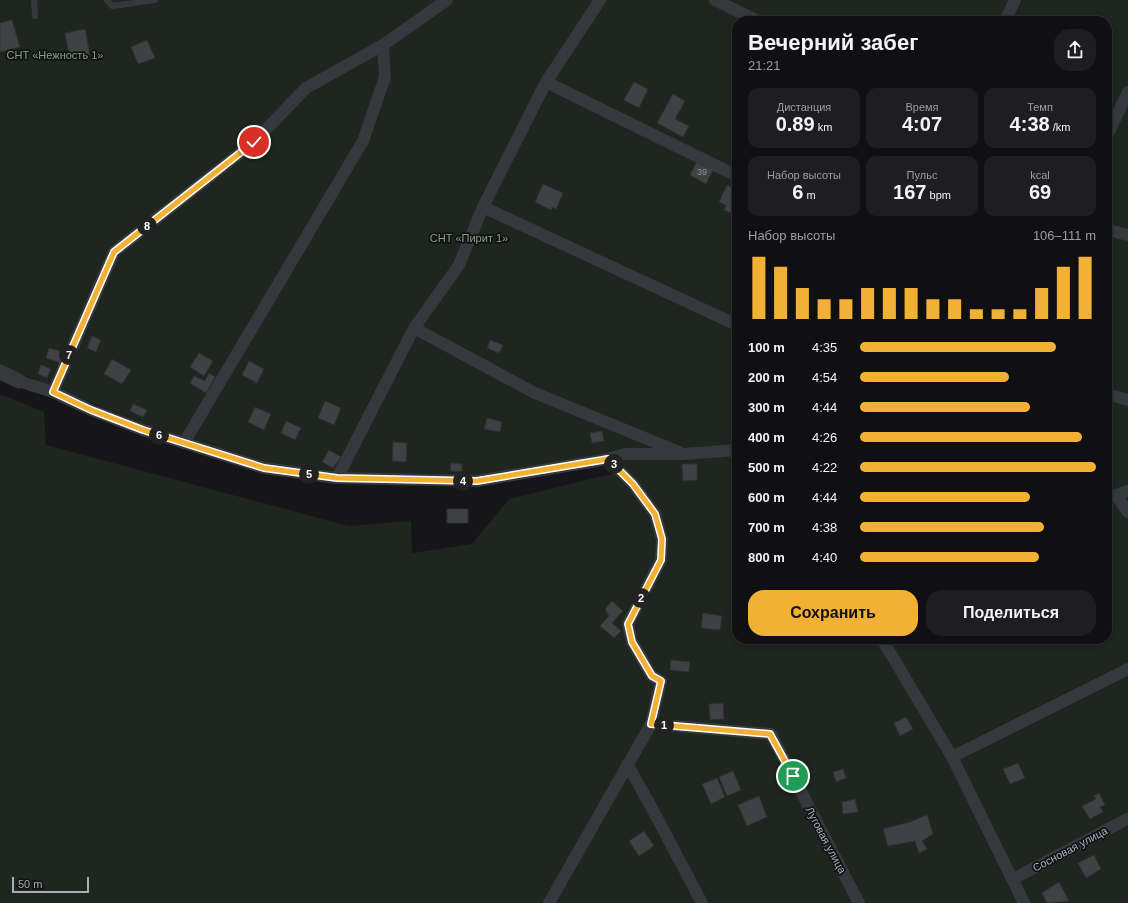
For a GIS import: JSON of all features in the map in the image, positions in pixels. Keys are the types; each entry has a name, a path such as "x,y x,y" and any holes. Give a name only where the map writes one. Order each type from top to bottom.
{"street":[{"path":"53,392 114,252 254,142 306,88 383,45 447,0"},
{"path":"337,478 414,328 459,265 483,207 546,82 600,0"},
{"path":"715,0 748,16"},
{"path":"1007,16 1015,0"},
{"path":"184,443 364,141 385,77 383,45"},
{"path":"546,82 732,174"},
{"path":"1112,126 1128,92"},
{"path":"483,207 732,323"},
{"path":"1112,231 1128,235"},
{"path":"414,328 535,393 684,454"},
{"path":"0,372 19,381 53,392 106,416 184,443 264,468 337,478 477,481 608,459 625,454 684,454 732,450"},
{"path":"1112,395 1128,400"},
{"path":"549,903 651,724 661,681 652,676 632,642 628,624 661,560 662,539 655,514 633,484 608,459"},
{"path":"1112,496 1128,491"},
{"path":"1112,497 1128,512"},
{"path":"885,644 952,757 1024,903"},
{"path":"952,757 1128,669"},
{"name":"Луговая улица","path":"651,724 770,734 859,903"},
{"path":"627,764 702,903"},
{"name":"Сосновая улица","path":"1012,879 1127,819"}],"lane":[{"path":"34,0 35,16"},
{"path":"107,0 112,6 155,0"}],"green space":[{"path":"0,0 1128,0 1128,903 0,903 0,394 44,412 46,445 349,526 411,521 412,553 472,544 509,499 615,473 608,457 498,475 351,477 261,464 174,437 0,365"}],"building":[{"path":"12,20 20,47 0,52 0,23"},
{"path":"85,29 90,55 70,59 65,33"},
{"path":"147,40 155,58 138,64 131,47"},
{"path":"634,82 648,89 639,108 624,100"},
{"path":"673,94 685,101 675,119 689,126 683,137 657,123"},
{"path":"698,159 714,168 706,184 690,175"},
{"path":"543,184 563,193 556,209 552,207 551,210 535,202"},
{"path":"727,185 732,188 732,214 724,210 726,205 719,202"},
{"path":"92,336 101,340 96,352 87,348"},
{"path":"490,340 503,345 499,353 487,348"},
{"path":"49,348 64,352 61,363 46,358"},
{"path":"199,353 213,361 204,376 190,367"},
{"path":"112,359 131,370 122,384 104,374"},
{"path":"249,361 264,369 257,383 242,375"},
{"path":"41,365 51,369 47,378 38,374"},
{"path":"209,373 215,377 206,393 190,383 194,376 205,381"},
{"path":"325,401 341,408 334,425 318,418"},
{"path":"133,404 147,410 143,417 130,411"},
{"path":"255,407 271,414 264,430 248,422"},
{"path":"487,418 502,422 500,432 484,429"},
{"path":"286,421 301,428 295,440 281,433"},
{"path":"602,431 604,441 592,443 590,433"},
{"path":"393,442 407,443 406,462 392,461"},
{"path":"329,450 341,457 333,468 322,462"},
{"path":"451,463 462,464 462,472 450,471"},
{"path":"682,464 697,464 697,480 683,481"},
{"path":"447,509 468,509 468,523 447,523"},
{"path":"612,601 623,611 612,623 621,631 614,638 600,626 609,616 605,609"},
{"path":"703,613 722,616 720,630 701,628"},
{"path":"671,660 690,662 689,672 670,670"},
{"path":"723,703 724,719 710,720 709,704"},
{"path":"906,717 913,729 900,736 894,723"},
{"path":"1018,763 1025,778 1010,784 1003,769"},
{"path":"843,769 846,778 836,782 833,772"},
{"path":"733,771 741,790 727,796 719,777"},
{"path":"717,778 725,797 711,804 702,784"},
{"path":"1099,793 1105,805 1100,807 1103,812 1090,819 1082,806 1096,799 1094,796"},
{"path":"759,796 767,817 747,826 738,805"},
{"path":"855,799 858,812 843,814 842,802"},
{"path":"927,815 933,834 922,841 927,849 919,853 915,841 888,846 883,829 910,822"},
{"path":"644,831 654,846 639,856 629,841"},
{"path":"1094,855 1101,869 1086,878 1078,863"},
{"path":"1059,882 1069,901 1047,903 1042,893"}],"route":[{"path":"254,142 114,252 53,392 91,410 143,430 264,468 337,478 477,481 608,459 633,484 655,514 662,539 661,560 628,624 632,642 652,676 661,681 651,724 770,734 793,776"}],"park label":[{"name":"СНТ «Нежность 1»","path":"55,55"},
{"name":"СНТ «Пирит 1»","path":"469,238"}]}
